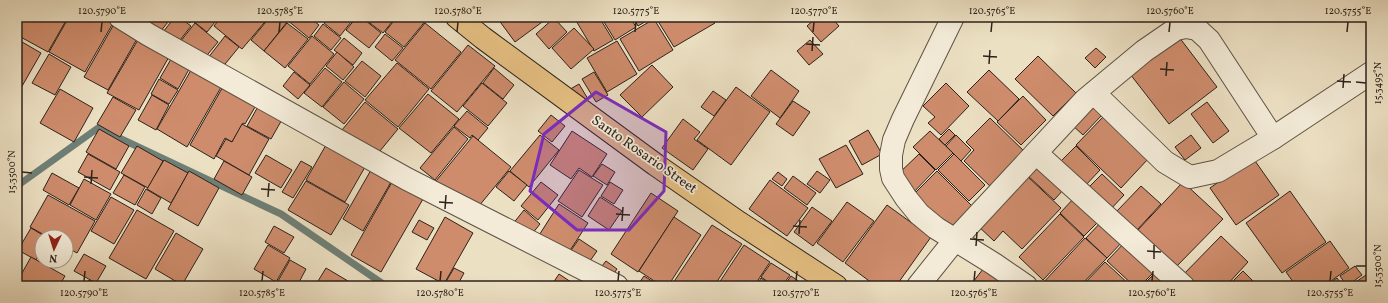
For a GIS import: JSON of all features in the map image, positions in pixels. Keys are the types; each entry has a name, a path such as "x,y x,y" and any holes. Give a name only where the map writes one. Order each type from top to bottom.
{"main road":[{"name":"Santo Rosario Street","path":"457,17 483,38 649,160 738,222 836,286"}],"street":[{"path":"120,17 149,35 407,179 617,286"},
{"path":"953,17 894,140 891,169 892,178 919,214 936,228 1026,286"},
{"path":"918,286 954,240 1090,96 1144,51 1176,29 1186,27 1197,29 1209,40 1273,138"},
{"path":"1090,96 1164,162 1190,177 1218,171 1273,138 1371,73"},
{"path":"1036,153 1182,286"}],"highlighted area":[{"path":"596,92 666,132 664,191 629,230 577,230 530,191 544,134"}],"building":[{"path":"17,17 68,17 48,52 17,35"},
{"path":"69,17 102,17 113,23 85,72 49,52"},
{"path":"141,17 172,17 160,32"},
{"path":"175,17 179,17 191,26 177,44 163,32"},
{"path":"182,17 195,17 190,23"},
{"path":"197,17 219,17 207,32 193,21"},
{"path":"221,17 269,17 242,49 214,26"},
{"path":"270,17 281,17 287,22 264,51 251,40"},
{"path":"290,17 309,17 319,25 309,38 287,20"},
{"path":"328,17 355,17 340,36 324,23"},
{"path":"357,17 361,17 381,33 369,48 346,30"},
{"path":"362,17 396,17 383,33"},
{"path":"397,17 425,17 427,19 404,47 385,32"},
{"path":"501,17 549,17 515,42 498,19"},
{"path":"579,17 599,17 613,40 594,51 575,19"},
{"path":"601,17 630,17 636,27 615,40"},
{"path":"633,17 653,17 638,26"},
{"path":"711,17 715,23 674,47 656,18"},
{"path":"817,17 831,17 839,26 821,42 807,26"},
{"path":"848,17 859,17 853,22"},
{"path":"554,18 567,32 549,49 536,34"},
{"path":"654,19 673,50 639,71 620,39"},
{"path":"195,23 218,42 203,60 180,42"},
{"path":"287,23 308,39 285,68 264,51"},
{"path":"425,23 461,52 431,89 395,60"},
{"path":"114,24 138,37 108,90 84,77"},
{"path":"323,24 341,38 331,50 314,36"},
{"path":"574,28 594,49 571,69 552,48"},
{"path":"385,34 403,48 392,61 375,47"},
{"path":"225,36 239,47 221,69 208,58"},
{"path":"312,36 334,54 310,84 288,66"},
{"path":"1179,37 1217,87 1169,124 1130,74"},
{"path":"139,38 170,55 139,110 107,93"},
{"path":"344,38 362,53 353,65 334,50"},
{"path":"17,39 41,53 17,95"},
{"path":"810,40 823,54 809,65 797,51"},
{"path":"617,41 637,74 607,92 587,58"},
{"path":"468,45 495,66 457,112 431,91"},
{"path":"1096,48 1106,57 1095,68 1085,58"},
{"path":"337,52 354,67 343,80 326,66"},
{"path":"49,54 71,67 55,95 32,83"},
{"path":"174,54 192,64 178,89 160,78"},
{"path":"1038,56 1076,93 1053,116 1015,79"},
{"path":"362,61 381,76 365,97 345,81"},
{"path":"397,63 429,89 398,127 365,100"},
{"path":"194,65 224,82 187,147 157,129"},
{"path":"652,65 673,87 642,117 620,95"},
{"path":"325,68 342,82 322,107 304,93"},
{"path":"494,68 514,85 503,99 483,83"},
{"path":"771,70 799,91 780,118 751,96"},
{"path":"989,70 1019,99 998,121 967,92"},
{"path":"294,72 310,85 298,99 283,86"},
{"path":"594,72 608,95 596,102 582,79"},
{"path":"159,79 178,90 169,104 151,94"},
{"path":"344,82 364,99 344,124 323,107"},
{"path":"225,83 258,102 232,142 225,138 214,159 190,145"},
{"path":"482,83 507,103 488,126 463,106"},
{"path":"946,83 969,106 941,135 928,123 935,117 923,106"},
{"path":"579,84 588,99 576,106 567,91"},
{"path":"736,87 770,112 731,165 697,140"},
{"path":"60,89 93,108 74,142 40,123"},
{"path":"713,91 726,100 714,116 701,107"},
{"path":"428,94 459,119 431,153 399,128"},
{"path":"152,95 169,105 156,130 138,120"},
{"path":"1023,96 1046,120 1021,145 997,122"},
{"path":"113,97 136,110 120,137 97,124"},
{"path":"793,101 810,112 793,136 776,124"},
{"path":"365,102 398,129 375,157 342,130"},
{"path":"1207,102 1229,131 1213,143 1191,114"},
{"path":"260,103 284,116 271,139 247,126"},
{"path":"1090,104 1102,115 1083,135 1071,124"},
{"path":"467,111 488,128 478,140 472,135 470,138 454,126"},
{"path":"551,115 565,126 552,142 538,131"},
{"path":"1103,117 1148,159 1121,188 1076,145"},
{"path":"990,118 1028,155 994,190 964,161 974,150 966,142"},
{"path":"683,119 700,132 694,139 708,149 693,170 662,148"},
{"path":"242,124 269,139 249,175 216,156 226,139 232,142"},
{"path":"454,127 468,139 435,180 420,168"},
{"path":"99,129 129,146 116,169 86,152"},
{"path":"949,129 955,135 945,145 939,139"},
{"path":"868,130 882,154 862,165 849,141"},
{"path":"572,131 607,154 592,177 579,168 571,179 550,165"},
{"path":"930,131 953,153 936,170 913,147"},
{"path":"540,135 559,150 529,187 510,171"},
{"path":"956,135 971,150 961,161 946,146"},
{"path":"1191,135 1201,148 1185,160 1175,147"},
{"path":"473,136 511,167 474,212 436,181"},
{"path":"326,145 365,167 345,202 306,180"},
{"path":"846,145 863,174 836,188 819,159"},
{"path":"137,146 163,161 148,188 121,173"},
{"path":"1076,146 1100,170 1084,187 1059,163"},
{"path":"88,154 120,172 110,190 78,172"},
{"path":"919,154 935,170 911,195 894,178"},
{"path":"954,154 985,185 969,201 938,170"},
{"path":"266,155 292,170 281,188 255,173"},
{"path":"1253,158 1279,195 1236,225 1210,188"},
{"path":"164,160 188,173 171,203 147,189"},
{"path":"224,161 252,177 242,195 214,179"},
{"path":"301,161 312,167 293,198 282,192"},
{"path":"1038,163 1065,188 1054,200 1027,175"},
{"path":"602,164 615,172 607,185 593,176"},
{"path":"371,170 391,182 363,231 343,219"},
{"path":"579,170 603,185 582,217 558,201"},
{"path":"189,171 219,188 198,226 168,209"},
{"path":"509,171 527,185 514,201 496,187"},
{"path":"817,171 830,180 820,193 807,184"},
{"path":"937,171 972,206 946,232 911,197"},
{"path":"778,172 787,179 782,186 772,179"},
{"path":"52,173 79,188 69,205 43,190"},
{"path":"1102,174 1124,195 1109,211 1086,190"},
{"path":"124,175 145,187 135,205 113,193"},
{"path":"1026,175 1061,208 1022,249 1003,231 994,241 977,225"},
{"path":"793,176 816,193 807,205 784,188"},
{"path":"84,179 111,194 96,220 70,205"},
{"path":"770,180 808,208 787,236 749,209"},
{"path":"306,181 349,205 331,235 288,210"},
{"path":"392,182 423,199 381,272 351,255"},
{"path":"541,182 558,195 538,220 521,206"},
{"path":"610,182 623,190 614,204 601,196"},
{"path":"1183,182 1223,219 1173,270 1135,233"},
{"path":"1141,186 1161,204 1137,230 1117,211"},
{"path":"146,189 161,198 152,214 137,205"},
{"path":"1290,191 1326,242 1282,273 1246,223"},
{"path":"651,193 678,211 638,272 611,254"},
{"path":"48,195 95,221 77,253 74,251 74,229 34,229 30,227"},
{"path":"1076,196 1101,219 1084,236 1060,213"},
{"path":"111,197 134,210 114,244 91,231"},
{"path":"600,197 622,211 609,230 588,216"},
{"path":"847,202 874,221 843,262 817,243"},
{"path":"559,204 588,223 565,258 536,240"},
{"path":"887,205 931,237 896,286 876,286 845,263"},
{"path":"812,207 832,221 813,246 794,232"},
{"path":"137,210 174,231 146,279 109,258"},
{"path":"524,210 540,224 528,239 512,225"},
{"path":"1060,214 1084,237 1043,280 1019,257"},
{"path":"445,217 473,233 444,284 416,269"},
{"path":"674,217 701,235 668,286 662,286 639,271"},
{"path":"1104,219 1125,239 1107,258 1086,238"},
{"path":"419,220 434,228 427,240 412,232"},
{"path":"712,225 742,244 714,286 671,286"},
{"path":"274,226 294,237 284,253 265,242"},
{"path":"31,228 34,230 34,259 18,250"},
{"path":"176,233 203,249 182,285 155,269"},
{"path":"1221,236 1248,262 1226,286 1188,286 1180,278"},
{"path":"1085,238 1107,258 1080,286 1044,286 1042,284"},
{"path":"579,239 597,251 585,268 567,256"},
{"path":"1127,240 1157,269 1140,286 1134,286 1107,261"},
{"path":"1330,241 1349,268 1324,286 1296,286 1286,272"},
{"path":"268,245 290,258 276,282 254,269"},
{"path":"744,245 770,262 754,286 717,286"},
{"path":"84,254 106,266 96,283 74,271"},
{"path":"31,257 34,259 34,269 52,269 65,276 59,286 17,286 17,282"},
{"path":"290,260 306,269 297,286 286,286 278,281"},
{"path":"606,261 617,269 610,279 598,271"},
{"path":"1105,262 1131,286 1082,286"},
{"path":"771,263 790,275 782,286 774,286 761,277"},
{"path":"1355,266 1362,275 1347,286 1340,276"},
{"path":"326,268 348,281 345,286 315,286"},
{"path":"454,268 464,273 457,286 445,286 444,285"},
{"path":"983,269 1007,286 970,286"},
{"path":"1158,270 1175,286 1142,286"},
{"path":"1243,271 1258,286 1228,286"},
{"path":"559,274 577,286 551,286"},
{"path":"1366,275 1371,282 1371,286 1350,286"},
{"path":"644,276 660,286 637,286"},
{"path":"791,276 806,286 784,286"},
{"path":"761,278 772,286 756,286"},
{"path":"1337,278 1343,286 1326,286"},
{"path":"89,280 100,286 85,286"}],"waterway":[{"path":"17,186 98,128 281,214 386,286"}]}
